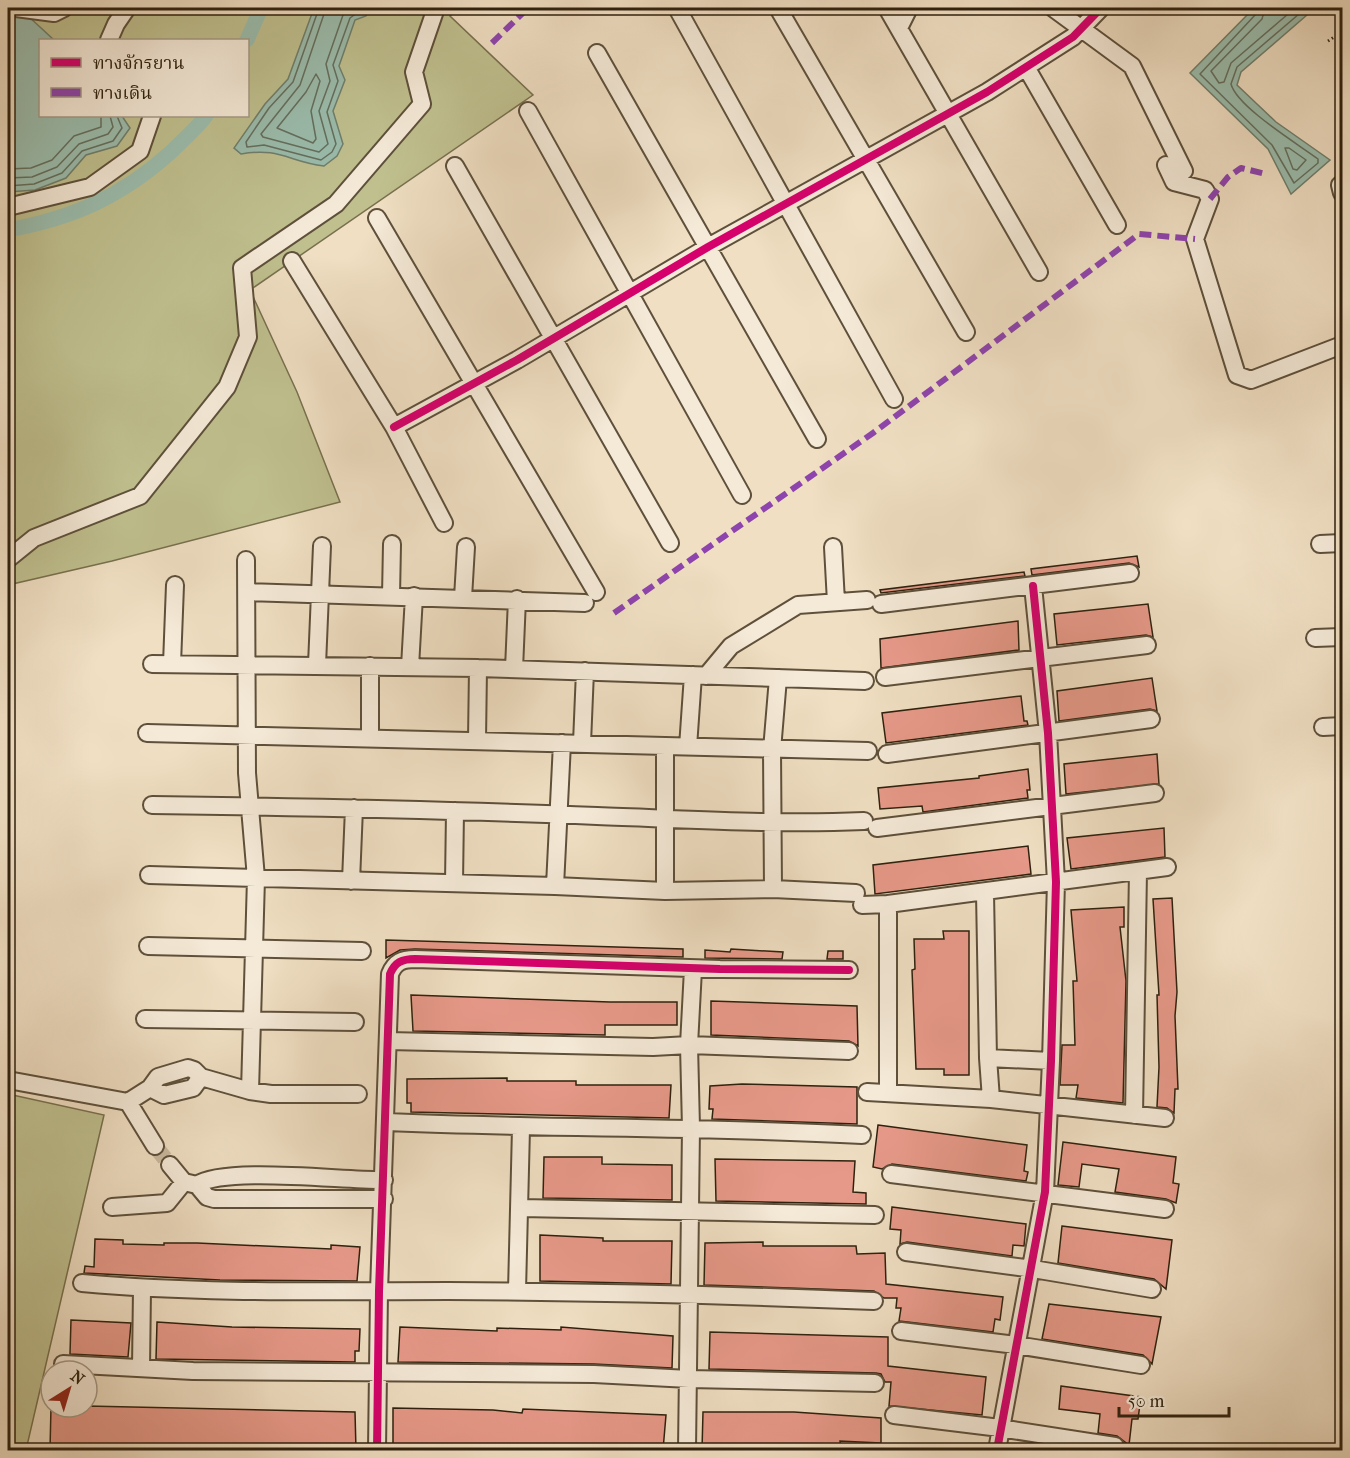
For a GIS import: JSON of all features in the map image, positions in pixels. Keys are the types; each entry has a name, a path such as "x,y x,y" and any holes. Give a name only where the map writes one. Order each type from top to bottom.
{"street":[{"path":"16,8 54,13 64,8"},
{"path":"110,39 116,24 127,8"},
{"path":"8,559 34,538 140,496 227,387 248,337 242,268 336,204 422,104 414,72 436,8"},
{"path":"677,8 894,399"},
{"path":"778,8 966,332"},
{"path":"887,8 1039,272"},
{"path":"899,28 909,8"},
{"path":"1053,8 1132,66 1184,171"},
{"path":"394,427 1026,68 1073,37 1101,8"},
{"path":"597,53 817,439"},
{"path":"1026,68 1117,225"},
{"path":"528,111 742,495"},
{"path":"8,207 90,187 140,151 152,117"},
{"path":"1166,165 1174,182 1204,190 1210,199 1195,239 1237,375 1251,380 1342,345"},
{"path":"455,166 670,543"},
{"path":"247,592 517,599 590,597 474,383 377,218"},
{"path":"292,261 394,427 444,523"},
{"path":"1320,544 1342,543"},
{"path":"391,596 392,544"},
{"path":"317,665 322,546"},
{"path":"463,598 466,547"},
{"path":"833,547 836,602"},
{"path":"246,560 247,773 256,878 250,1091"},
{"path":"688,747 699,676 731,646 798,605 874,602 1033,586 1130,573"},
{"path":"172,664 175,585"},
{"path":"997,1450 1033,1269 1045,1192 1052,1060 1056,882 1048,733 1033,586"},
{"path":"410,667 414,596"},
{"path":"514,669 517,599"},
{"path":"1315,638 1342,637"},
{"path":"885,677 1146,645"},
{"path":"152,664 478,668 866,681"},
{"path":"370,666 370,738"},
{"path":"477,740 478,668"},
{"path":"582,743 585,671"},
{"path":"773,889 770,822 772,750 778,678"},
{"path":"888,754 1151,719"},
{"path":"1323,727 1342,726"},
{"path":"147,733 868,751"},
{"path":"555,886 562,743"},
{"path":"665,746 665,891"},
{"path":"152,805 354,808 666,820 870,824 1052,808 1155,793"},
{"path":"351,881 354,808"},
{"path":"454,883 455,811"},
{"path":"149,875 665,891 773,889 888,904 985,893 1167,867"},
{"path":"1134,1115 1138,871"},
{"path":"985,893 988,1058 992,1100"},
{"path":"888,904 888,1093"},
{"path":"148,946 362,951"},
{"path":"376,1450 390,974 402,959 693,969 849,970"},
{"path":"687,1450 691,1128 689,1045 693,969"},
{"path":"145,1018 355,1022"},
{"path":"388,1041 653,1047 689,1045 849,1051"},
{"path":"988,1058 1052,1060"},
{"path":"8,1080 128,1102 150,1088 158,1077 188,1068 201,1077 250,1091 271,1094 358,1094"},
{"path":"867,1092 992,1100 1165,1118"},
{"path":"128,1102 155,1146"},
{"path":"387,1122 521,1128 691,1128 862,1135"},
{"path":"517,1291 521,1208 521,1128"},
{"path":"170,1165 207,1197 214,1199 384,1199"},
{"path":"891,1174 1165,1209"},
{"path":"112,1207 167,1203 190,1183 211,1178 384,1180"},
{"path":"521,1208 689,1209 875,1215"},
{"path":"906,1252 1033,1269 1152,1289"},
{"path":"82,1283 142,1288 688,1293 874,1300"},
{"path":"141,1368 142,1288"},
{"path":"901,1331 1017,1345 1141,1365"},
{"path":"99,1366 193,1371 594,1374 689,1379 875,1383"},
{"path":"894,1415 1000,1428 1115,1446"}],"path":[{"path":"1328,41 1342,32"}],"green space":[{"path":"8,8 460,8 450,16 533,95 250,290 297,392 340,502 112,561 8,585"},
{"path":"8,1094 104,1115 47,1359 39,1359 39,1394 26,1450 8,1450"}],"water":[{"path":"314,8 371,8 366,16 355,20 339,66 345,80 333,111 343,144 337,156 324,166 266,152 241,154 234,148 265,104 288,79"},
{"path":"1254,8 1315,8 1241,72 1237,85 1276,122 1330,160 1291,194 1268,149 1190,73"},
{"path":"8,16 28,16 53,39 39,39 39,117 123,117 130,128 117,146 86,155 66,178 35,190 8,192"}],"building":[{"path":"1137,556 1139,567 1129,563 1032,575 1031,569"},
{"path":"1024,572 1025,576 881,593 880,590"},
{"path":"1148,604 1153,637 1146,635 1057,645 1054,614"},
{"path":"1018,621 1019,650 881,668 880,639"},
{"path":"1152,678 1157,711 1150,709 1059,721 1057,691"},
{"path":"1021,696 1024,721 1027,721 1028,725 886,743 882,713"},
{"path":"1157,754 1159,784 1066,794 1064,764"},
{"path":"1028,769 1030,790 1027,790 1028,798 923,812 922,806 880,809 878,788 979,778 979,776"},
{"path":"1164,828 1165,857 1071,869 1067,838"},
{"path":"1028,846 1031,874 875,894 873,865"},
{"path":"1172,898 1177,992 1175,1016 1178,1089 1175,1089 1174,1113 1167,1108 1157,1107 1159,1067 1157,995 1159,995 1153,899"},
{"path":"1124,907 1124,927 1120,927 1126,981 1123,1103 1076,1098 1078,1085 1060,1085 1062,1045 1075,1045 1073,981 1077,981 1071,910"},
{"path":"943,931 969,931 969,1075 944,1075 944,1069 916,1069 912,970 915,969 914,939 944,939"},
{"path":"386,940 683,949 683,957 415,949 400,950 386,958"},
{"path":"731,949 783,952 782,959 705,958 705,950 730,952"},
{"path":"828,951 843,951 843,959 827,959"},
{"path":"411,995 677,1002 677,1025 605,1025 605,1035 413,1031"},
{"path":"711,1001 857,1006 858,1046 849,1041 711,1035"},
{"path":"507,1078 507,1081 576,1081 576,1085 671,1085 669,1118 411,1112 411,1103 407,1103 407,1079"},
{"path":"742,1084 857,1087 857,1124 712,1119 713,1109 709,1109 710,1086"},
{"path":"878,1125 1027,1145 1024,1171 1028,1172 1026,1181 892,1164 882,1169 873,1167"},
{"path":"1063,1142 1176,1157 1173,1183 1179,1184 1176,1203 1166,1199 1115,1192 1119,1169 1082,1164 1079,1187 1058,1185"},
{"path":"544,1157 602,1157 602,1164 672,1165 672,1200 543,1198"},
{"path":"715,1159 855,1161 853,1192 866,1193 866,1204 716,1201"},
{"path":"892,1207 1026,1224 1024,1246 1013,1245 1012,1256 907,1242 900,1244 901,1230 890,1229"},
{"path":"1062,1226 1172,1240 1166,1289 1154,1279 1058,1263"},
{"path":"540,1235 603,1238 603,1241 672,1241 671,1284 540,1281"},
{"path":"95,1239 123,1240 123,1244 197,1243 331,1249 331,1245 360,1247 357,1281 220,1280 84,1273 85,1266 94,1267"},
{"path":"763,1242 763,1246 856,1246 857,1254 885,1253 886,1284 1003,1297 1000,1320 995,1319 993,1332 899,1321 901,1308 896,1308 897,1298 884,1298 874,1291 704,1285 705,1243"},
{"path":"1049,1304 1161,1317 1152,1364 1143,1355 1042,1339"},
{"path":"71,1320 131,1323 128,1357 70,1354"},
{"path":"157,1322 232,1327 360,1329 359,1351 355,1351 355,1362 156,1359"},
{"path":"400,1327 497,1331 497,1328 561,1330 561,1327 673,1336 672,1368 594,1364 398,1362"},
{"path":"710,1332 888,1337 888,1366 986,1377 982,1415 889,1406 891,1382 885,1382 881,1374 876,1373 709,1369"},
{"path":"1061,1386 1141,1397 1138,1419 1132,1419 1129,1445 1117,1436 1098,1433 1100,1414 1059,1409"},
{"path":"99,1406 355,1412 356,1450 50,1450 51,1419 99,1419"},
{"path":"393,1408 493,1410 522,1413 523,1409 666,1415 663,1450 393,1450"},
{"path":"703,1412 794,1412 881,1418 881,1443 840,1441 841,1450 702,1450"}],"waterway":[{"path":"247,39 261,8"},
{"path":"8,230 75,212 115,193 171,152 205,117"}],"tunnel":[{"path":"155,1146 170,1165"}],"marked path":[{"path":"492,43 528,8"},
{"path":"1210,199 1228,177 1241,168 1266,174"},
{"path":"614,613 873,433 1139,234 1195,239"}],"cycle path":[{"path":"394,427 517,360 708,247 987,92 1073,37 1101,8"},
{"path":"997,1450 1045,1192 1051,1061 1056,882 1048,733 1033,586"},
{"path":"377,1450 379,1291 390,974 397,964 415,959 720,969 849,970"}]}
